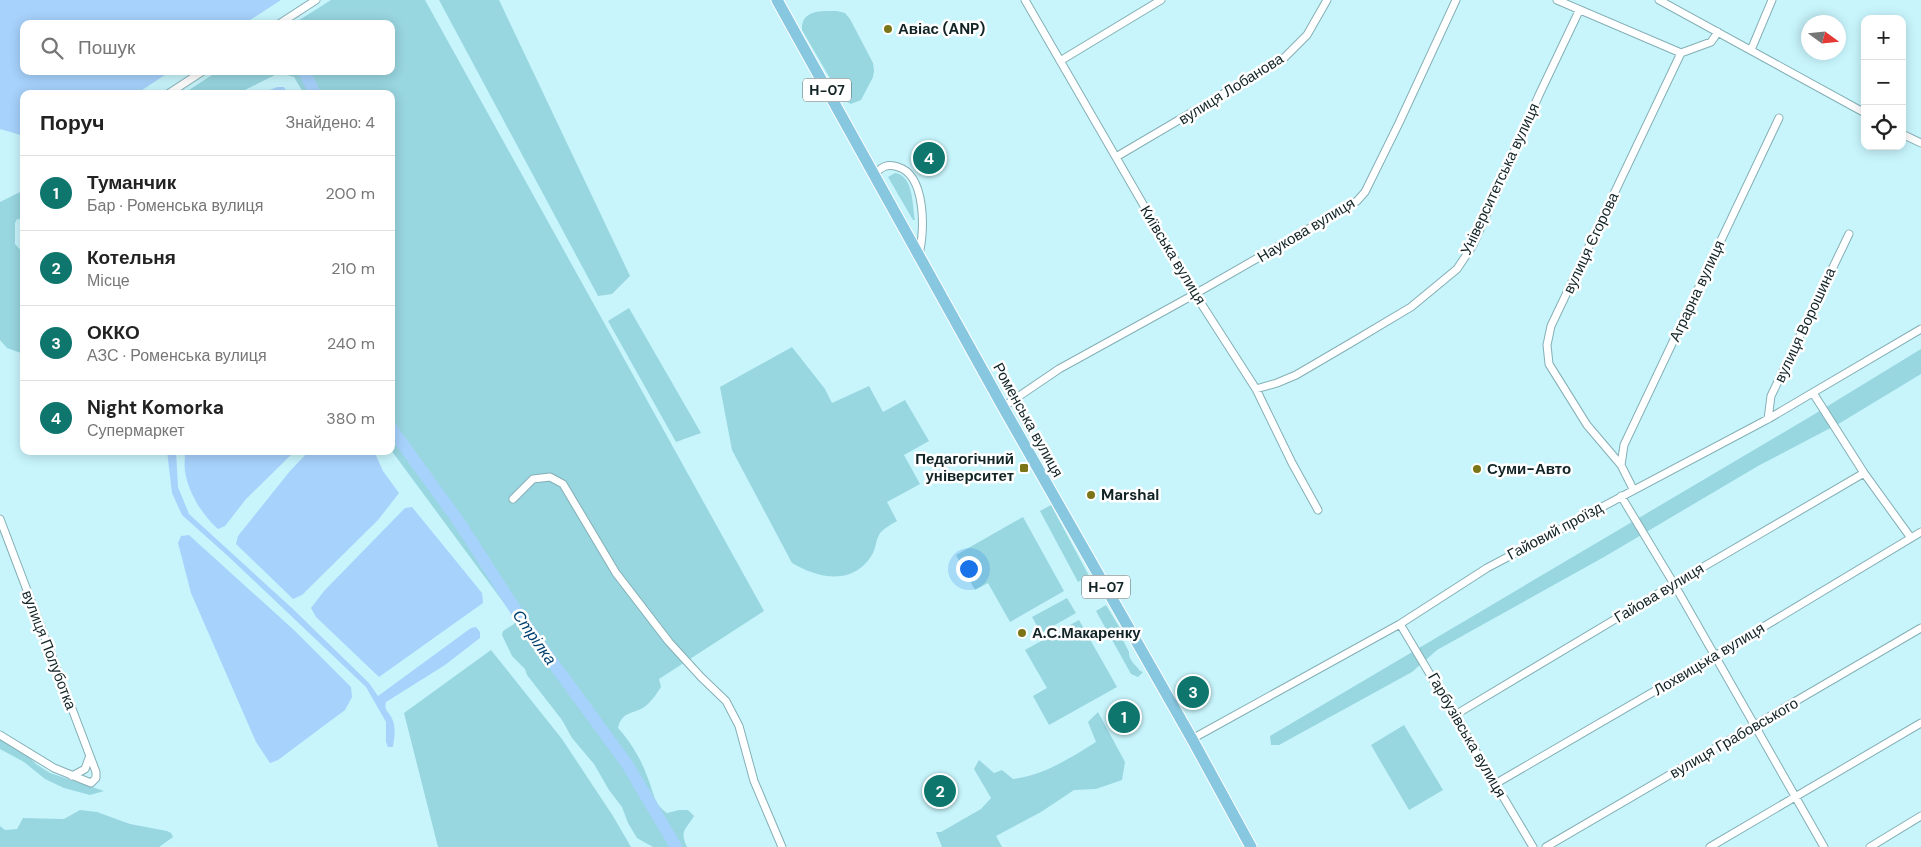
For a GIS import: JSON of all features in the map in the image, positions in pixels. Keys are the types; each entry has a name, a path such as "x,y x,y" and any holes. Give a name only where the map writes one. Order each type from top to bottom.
{"main road":[{"name":"Роменська вулиця","path":"779,3 1003,407 1192,739 1251,847"}],"street":[{"path":"285,20 316,0"},
{"name":"Київська вулиця","path":"1025,0 1195,294 1256,389 1292,463 1318,510"},
{"path":"1060,60 1161,0"},
{"name":"вулиця Лобанова","path":"1116,157 1284,58 1307,35 1328,0"},
{"name":"Наукова вулиця","path":"1003,407 1060,369 1357,201 1365,192 1456,0"},
{"path":"1557,0 1681,53 1711,42 1718,32"},
{"path":"1659,0 1861,111"},
{"path":"1751,50 1772,0"},
{"name":"Університетська вулиця","path":"1256,389 1296,375 1365,335 1411,307 1457,269 1472,246 1539,95 1579,11"},
{"name":"вулиця Єгорова","path":"1633,489 1621,465 1587,424 1549,364 1547,345 1551,326 1681,53"},
{"path":"174,90 197,75"},
{"name":"Аграрна вулиця","path":"1621,465 1624,446 1778,118"},
{"path":"1906,136 1921,143"},
{"path":"874,174 884,165 894,165 910,174 919,197 922,212 922,241 919,254"},
{"name":"вулиця Ворошина","path":"1768,419 1771,396 1848,234"},
{"name":"Гайовий проїзд","path":"1192,739 1400,624 1487,568 1768,419 1921,329"},
{"path":"1813,393 1864,473 1911,538"},
{"name":"Гайова вулиця","path":"1455,715 1864,473"},
{"path":"513,499 532,479 550,477 563,484 616,573 669,642 726,701 739,726 754,781 782,847"},
{"path":"1621,496 1674,584 1824,847"},
{"name":"вулиця Полуботка","path":"0,519 96,772 95,780 92,782 72,776"},
{"name":"Лохвицька вулиця","path":"1495,784 1715,656 1921,532"},
{"name":"Гарбузівська вулиця","path":"1400,624 1533,847"},
{"name":"вулиця Грабовського","path":"1546,847 1921,628"},
{"path":"1710,847 1921,723"},
{"path":"0,735 54,768 72,776 85,769 89,757"},
{"path":"1870,847 1921,816"}],"shaded area":[{"path":"0,0 281,0 250,20 20,20 20,75 165,75 142,90 20,90 20,135 0,129"},
{"path":"331,0 425,0 764,611 659,679 661,687 652,700 644,707 626,715 618,728 638,757 645,770 654,796 662,809 667,813 688,810 694,816 684,833 687,847 653,847 637,838 628,823 622,807 609,790 594,764 572,738 562,720 527,675 525,669 512,656 502,635 503,631 514,624 515,618 395,455 395,90 302,90 294,77 286,75 395,75 395,20 299,20"},
{"path":"439,0 499,0 630,276 612,294 598,296"},
{"path":"819,11 845,13 850,19 873,63 873,77 861,100 851,104 842,99 802,30 805,18 809,15"},
{"path":"212,75 275,75 245,90 189,90"},
{"path":"284,87 286,90 270,90"},
{"path":"895,173 901,175 909,185 915,220 913,220 888,177"},
{"path":"20,192 20,219 17,219 15,223 15,244 20,250 20,353 7,348 0,340 0,202"},
{"path":"629,308 701,433 676,442 608,321"},
{"path":"792,347 825,389 832,403 869,386 883,412 905,400 929,441 904,455 920,484 887,502 897,521 880,533 873,553 865,564 857,571 847,575 825,576 802,569 792,563 732,450 720,387"},
{"path":"1921,349 1921,374 1840,423 1758,466 1604,557 1437,650 1412,672 1279,745 1271,745 1270,736 1813,415"},
{"path":"167,455 176,455 178,487 189,514 293,609 369,683 378,696 471,628 476,627 480,632 480,638 445,665 386,702 386,710 392,718 394,727 393,747 388,747 386,742 386,722 366,687 182,515 172,493"},
{"path":"185,455 291,455 246,499 225,526 218,529 201,510 189,487 185,469"},
{"path":"305,455 376,455 383,471 399,493 378,520 302,595 293,599 236,544 238,536"},
{"path":"1051,505 1089,576 1078,582 1040,511"},
{"path":"412,507 482,593 483,603 379,677 316,617 311,608 324,591 405,508"},
{"path":"1023,517 1064,591 1010,622 988,583 975,590 956,555"},
{"path":"189,535 295,631 351,687 352,697 345,710 278,760 270,763 256,742 191,593 178,543 181,536"},
{"path":"1067,598 1076,613 1041,633 1032,617"},
{"path":"1106,605 1121,630 1122,638 1131,660 1143,672 1138,677 1131,674 1096,611"},
{"path":"1079,620 1117,687 1049,725 1033,696 1047,688 1025,650"},
{"path":"491,650 562,739 613,816 631,847 438,847 404,713"},
{"path":"1098,712 1125,762 1122,780 1096,789 1074,790 1041,812 996,836 1002,847 942,847 936,832 941,832 981,809 991,798 974,769 979,760 994,773 1002,770 1013,779 1046,770 1067,760 1096,742 1088,722"},
{"path":"1404,725 1443,790 1409,810 1371,745"},
{"path":"0,737 20,748 36,764 50,773 104,791 90,795 64,788 45,779 24,762 0,749"},
{"path":"80,810 97,812 130,824 167,831 173,837 159,847 0,847 0,826 5,830 17,829 23,818 64,819"}],"waterway":[{"name":"Стрілка","path":"306,75 313,90"},
{"name":"Стрілка","path":"395,434 459,522 526,626 627,764 676,847"}],"place":[{"name":"Авіас (ANP)","path":"888,29"},
{"name":"Night Komorka","path":"929,158"},
{"name":"Педагогічний університет","path":"1024,468"},
{"name":"Суми-Авто","path":"1477,469"},
{"name":"Marshal","path":"1091,495"},
{"name":"А.С.Макаренку","path":"1022,633"},
{"name":"ОККО","path":"1193,692"},
{"name":"Туманчик","path":"1124,717"},
{"name":"Котельня","path":"940,791"}]}
